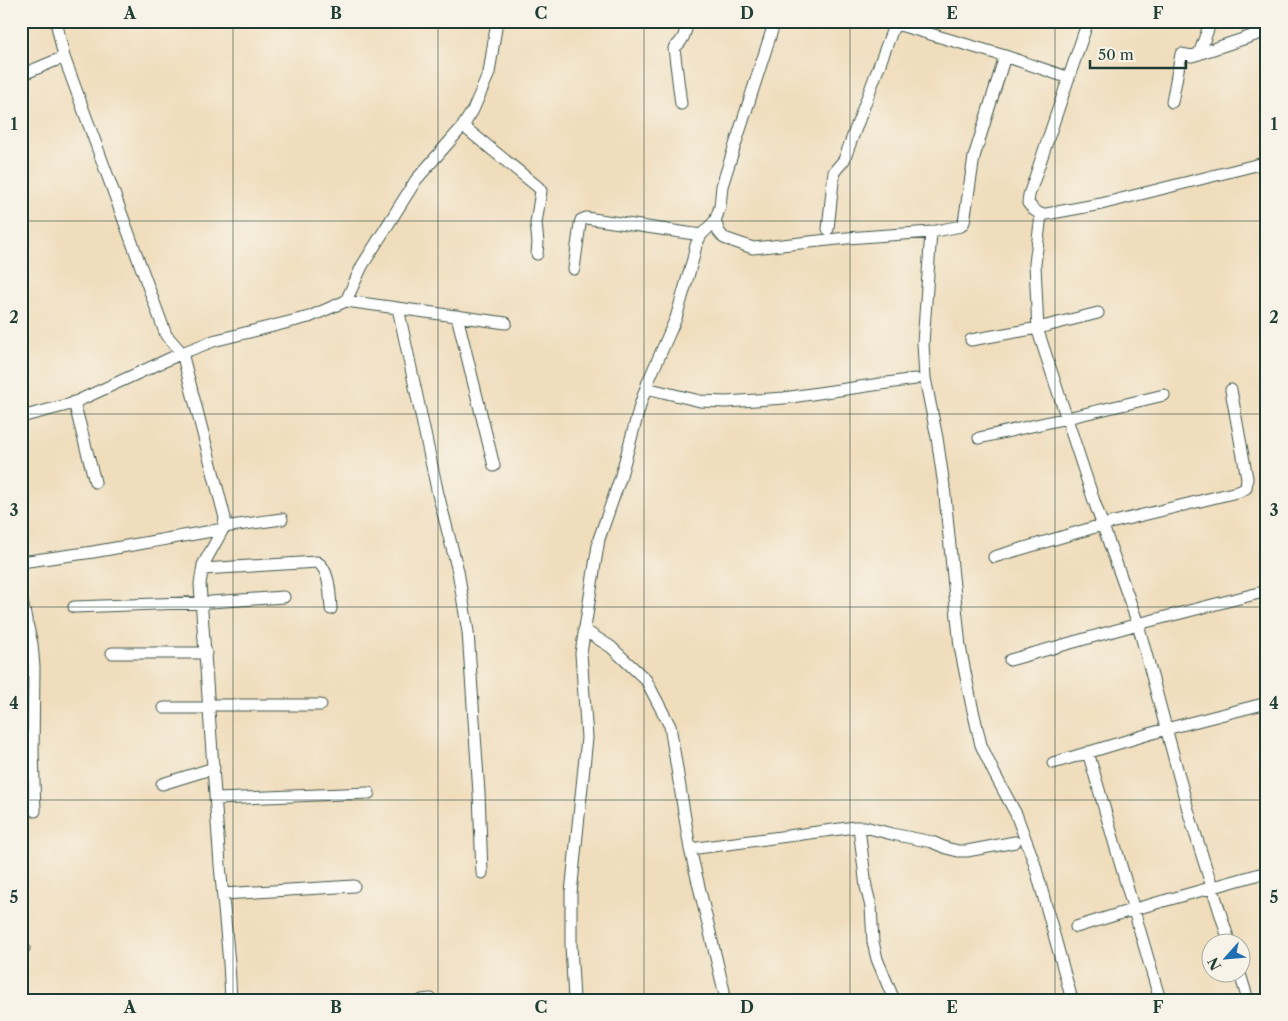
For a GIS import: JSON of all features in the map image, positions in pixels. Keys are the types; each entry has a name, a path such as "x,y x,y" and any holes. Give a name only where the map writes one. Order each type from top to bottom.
{"street":[{"path":"56,21 64,57 166,335 182,352 225,518 223,528 203,565 200,584 231,1000"},
{"path":"346,301 362,266 416,180 463,126 474,110 489,73 497,21"},
{"path":"681,104 674,48 683,40 688,21"},
{"path":"574,1000 571,893 588,738 581,653 599,539 620,479 641,402 676,318 696,245 701,235 715,221 720,207 722,186 775,21"},
{"path":"1088,21 1029,195 1028,203 1033,209 1041,215 1101,204 1260,164 1267,165"},
{"path":"1199,54 1211,21"},
{"path":"828,229 834,172 844,160 896,22 1068,78"},
{"path":"1172,102 1181,54 1192,56 1267,31"},
{"path":"715,221 719,232 724,238 753,248 846,238 931,232 961,226 964,222 974,157 1005,56"},
{"path":"21,75 64,57"},
{"path":"463,126 541,191 536,223 537,254"},
{"path":"1041,215 1035,264 1038,331 1102,525 1138,624 1190,817 1227,934"},
{"path":"574,269 580,224 581,220 586,218 701,235"},
{"path":"931,232 923,343 925,378 944,486 960,647 981,745 1016,814 1034,862 1072,1000"},
{"path":"21,417 74,402 182,352 213,341 309,317 346,301 506,323"},
{"path":"398,308 438,494 458,571 468,632 480,793 482,873"},
{"path":"971,340 1038,328 1098,312"},
{"path":"457,316 494,466"},
{"path":"646,388 700,401 726,402 784,398 915,379"},
{"path":"994,557 1102,525 1241,491 1246,488 1247,478 1230,390"},
{"path":"979,438 1164,395"},
{"path":"74,402 95,482"},
{"path":"21,562 93,552 282,519"},
{"path":"203,569 317,562 322,565 324,570 331,609"},
{"path":"1010,660 1138,624 1267,591"},
{"path":"74,607 284,597"},
{"path":"21,598 32,644 34,667 33,754 35,810"},
{"path":"584,630 611,647 646,680 670,726 690,849 724,991"},
{"path":"112,653 206,653"},
{"path":"164,708 321,705"},
{"path":"1053,764 1166,729 1266,706"},
{"path":"1088,752 1160,1000"},
{"path":"162,784 214,768"},
{"path":"216,799 369,793"},
{"path":"690,849 859,827 932,842 958,851 967,852 1014,842"},
{"path":"859,827 877,959 894,1000"},
{"path":"1076,927 1267,872"},
{"path":"223,894 354,886"},
{"path":"1243,984 1248,1000"},
{"path":"422,1000 431,999"}]}
